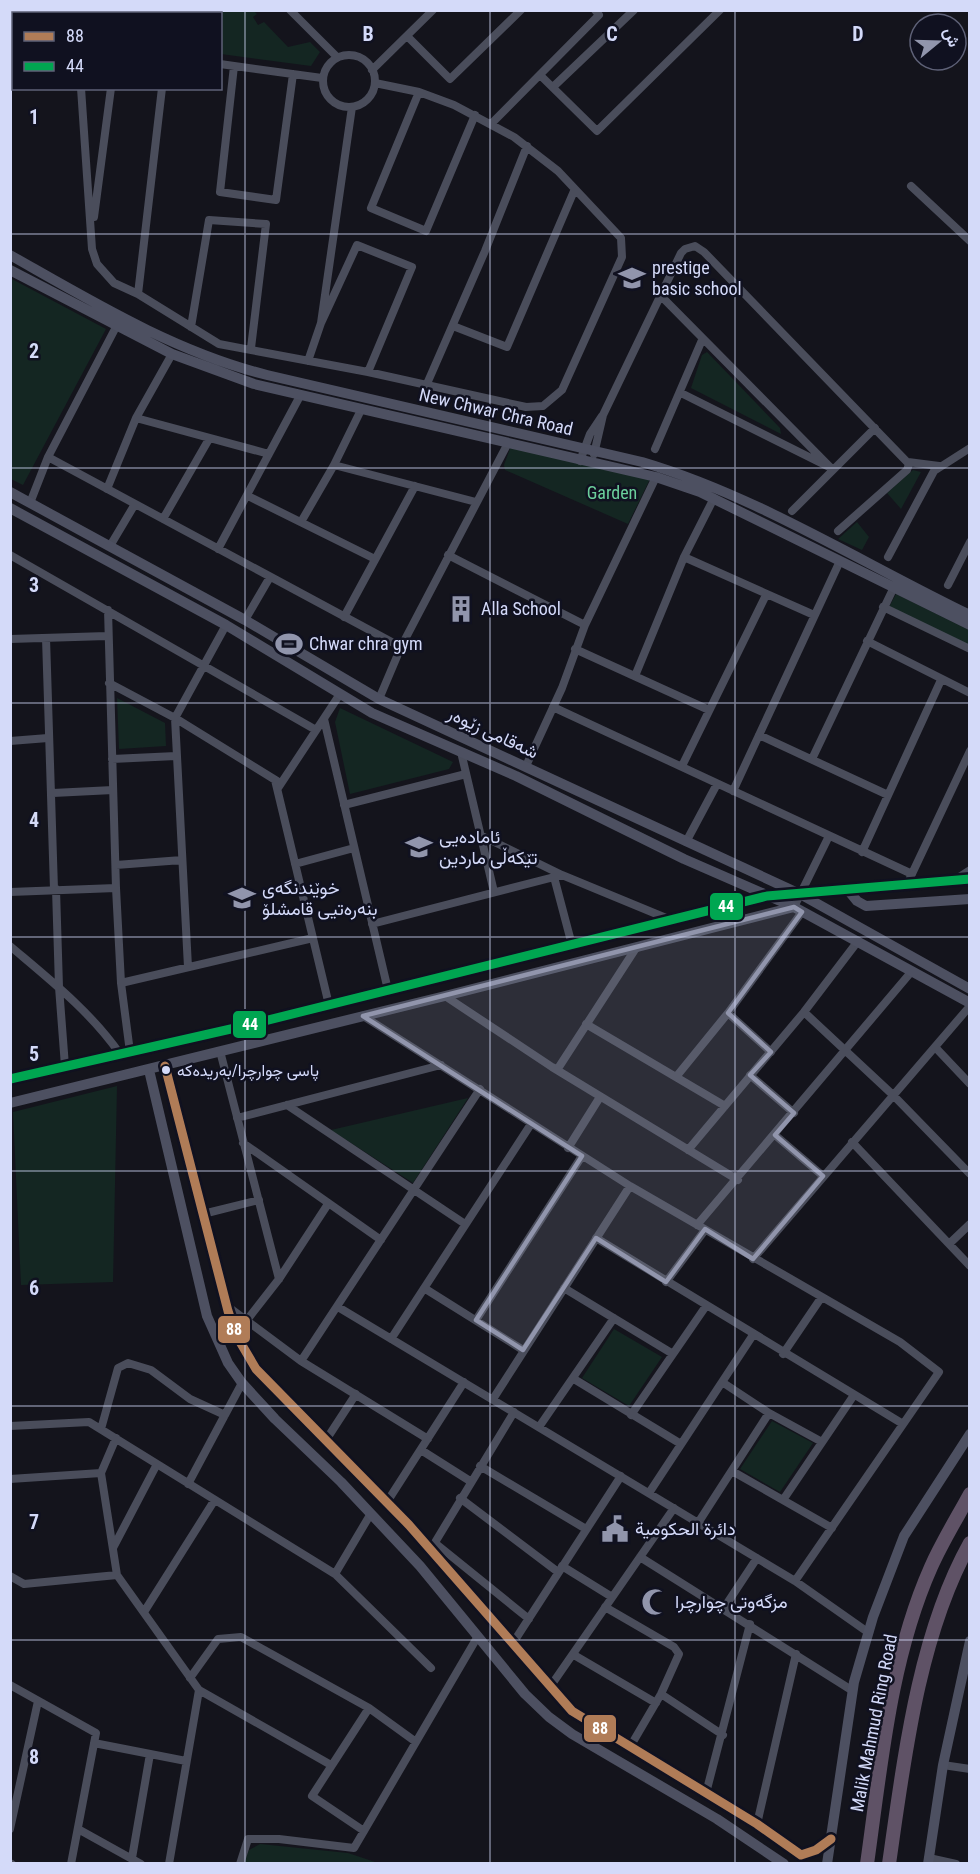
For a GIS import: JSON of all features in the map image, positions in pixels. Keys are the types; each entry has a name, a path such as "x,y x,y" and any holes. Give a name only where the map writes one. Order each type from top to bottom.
{"highway":[{"name":"Malik Mahmud Ring Road","path":"867,1863 890,1711 907,1638 931,1568 969,1494"},
{"name":"Malik Mahmud Ring Road","path":"889,1863 904,1758 930,1641 969,1543"}],"street":[{"path":"290,10 337,57"},
{"path":"372,70 433,10"},
{"path":"407,36 450,79 521,10"},
{"path":"492,123 599,15 595,10"},
{"path":"553,87 634,10"},
{"path":"540,75 597,131 720,10"},
{"path":"353,55 368,63 372,70 375,83 370,97 352,107 338,105 328,97 322,78 327,66 337,57 353,55"},
{"path":"222,64 322,78"},
{"path":"234,66 220,192 276,200 293,74"},
{"path":"81,90 94,257 103,273 114,283 138,294 219,344 251,348 532,408 551,402 562,390 622,257 621,238 574,191 558,171 527,146 492,123 419,93 375,83"},
{"path":"92,234 111,90"},
{"path":"138,294 162,90"},
{"path":"419,93 371,208 426,231 476,115"},
{"path":"321,323 352,107"},
{"path":"426,386 527,146"},
{"path":"911,186 969,241"},
{"path":"453,326 507,347 574,191"},
{"path":"191,327 209,220 266,224 251,348"},
{"path":"308,361 321,323 357,245 412,267 368,372"},
{"path":"580,461 590,450 603,415 681,253 689,247 700,248 909,462 940,466"},
{"name":"New Chwar Chra Road","path":"10,255 173,343 214,360 294,381 590,450 656,467 719,490 969,615"},
{"name":"New Chwar Chra Road","path":"10,270 116,327 221,374 361,410 656,477 714,498 969,625"},
{"path":"661,296 833,470"},
{"path":"30,503 48,457 116,327"},
{"path":"656,449 702,340"},
{"path":"107,489 136,418 172,354"},
{"path":"681,393 833,470"},
{"path":"218,549 269,454 295,394"},
{"path":"301,522 334,465 361,410"},
{"path":"136,418 269,454"},
{"path":"792,511 875,428"},
{"path":"164,519 209,439"},
{"path":"379,699 401,647 507,443"},
{"path":"888,557 933,471 969,448"},
{"path":"590,450 593,464"},
{"path":"48,457 401,647"},
{"path":"838,531 907,470 909,462"},
{"path":"334,465 476,502"},
{"path":"526,766 553,707 585,625 656,477"},
{"path":"344,617 415,486"},
{"name":"شەقامی زێوەر","path":"10,492 244,620 379,699 800,894 969,989"},
{"path":"248,496 375,559"},
{"path":"635,676 684,557 714,498"},
{"path":"110,546 135,504"},
{"name":"شەقامی زێوەر","path":"10,508 226,626 372,713 461,752 798,910 858,941 969,1005"},
{"path":"948,585 969,542"},
{"path":"10,555 316,730"},
{"path":"448,555 585,625"},
{"path":"684,557 814,615"},
{"path":"733,790 840,561"},
{"path":"244,620 270,577"},
{"path":"812,759 894,587"},
{"path":"682,766 766,595"},
{"path":"883,607 969,649"},
{"path":"108,610 116,888 125,1053"},
{"path":"188,967 176,756 176,718 226,626"},
{"path":"10,639 107,636"},
{"path":"46,638 59,987 65,1066"},
{"path":"867,641 969,693"},
{"path":"575,649 709,710"},
{"path":"862,852 941,680"},
{"path":"109,683 176,718 277,784 329,1005"},
{"path":"277,784 340,694"},
{"path":"553,707 912,874"},
{"path":"324,718 388,990"},
{"path":"759,735 888,795"},
{"path":"10,741 48,738"},
{"path":"907,885 969,751"},
{"path":"461,752 494,892"},
{"path":"112,759 176,756"},
{"path":"344,805 466,774"},
{"path":"686,842 717,784"},
{"path":"53,793 113,790"},
{"path":"480,835 558,876 673,920"},
{"path":"676,1077 728,1013 798,910 800,894 829,837"},
{"path":"295,864 354,848"},
{"path":"116,865 182,860"},
{"path":"955,880 969,870"},
{"path":"372,924 558,876"},
{"path":"558,876 572,945"},
{"path":"10,1079 244,1026 767,896 969,879"},
{"path":"732,905 738,894 738,883"},
{"path":"10,892 116,888"},
{"path":"848,890 857,902 866,906 969,899"},
{"path":"716,909 721,927"},
{"path":"10,1103 721,927 798,910"},
{"path":"121,983 313,938"},
{"path":"688,1150 804,1012 858,941"},
{"path":"10,946 59,987 125,1053"},
{"path":"557,1070 636,948"},
{"path":"666,1282 701,1227 738,1180 912,971"},
{"path":"446,996 557,1070 738,1180"},
{"path":"753,1259 969,1005"},
{"path":"804,1012 893,1095 969,1174"},
{"path":"728,1013 771,1052"},
{"path":"363,1016 630,1186 900,1342 939,1372 795,1581"},
{"path":"586,1024 725,1106"},
{"path":"244,1026 248,1043"},
{"path":"935,1047 969,1084"},
{"path":"220,1051 279,1279"},
{"path":"237,1118 441,1065"},
{"path":"165,1066 227,1306 236,1335 256,1368 433,1546 529,1619"},
{"path":"149,1070 207,1316 228,1363 242,1383 275,1419 341,1482 420,1566 525,1694 549,1718 572,1734 717,1819 784,1863"},
{"path":"750,1076 794,1113"},
{"path":"302,1361 480,1089"},
{"path":"568,1148 600,1096"},
{"path":"288,1105 465,1224"},
{"path":"391,1339 531,1124"},
{"path":"775,1136 823,1176"},
{"path":"852,1142 969,1266"},
{"path":"243,1143 381,1240"},
{"path":"476,1320 582,1156"},
{"path":"493,1399 630,1186"},
{"path":"203,1214 259,1200"},
{"path":"247,1320 279,1279 328,1204"},
{"path":"949,1244 969,1224"},
{"path":"596,1238 783,1354 903,1424"},
{"path":"424,1288 523,1350"},
{"path":"564,1288 673,1354"},
{"path":"783,1354 821,1298"},
{"path":"227,1306 302,1361 428,1439"},
{"path":"631,1414 705,1306"},
{"path":"338,1307 795,1581 869,1633"},
{"path":"539,1427 614,1318"},
{"path":"649,1493 753,1335"},
{"path":"101,1429 118,1368 128,1363 151,1370 190,1399 225,1415"},
{"path":"574,1379 681,1444"},
{"path":"387,1502 464,1382"},
{"path":"722,1382 769,1413 822,1442"},
{"path":"188,1484 242,1383"},
{"path":"326,1440 356,1394"},
{"path":"783,1500 854,1395"},
{"path":"433,1546 470,1481 514,1412"},
{"path":"698,1523 769,1413"},
{"path":"10,1426 89,1422 335,1574 432,1668"},
{"path":"828,1863 853,1691 869,1633 904,1536 969,1434"},
{"path":"116,1438 101,1473 117,1575 199,1690 332,1765"},
{"path":"421,1450 470,1481"},
{"path":"113,1548 157,1464"},
{"path":"480,1466 586,1529"},
{"path":"341,1482 352,1467"},
{"path":"732,1471 832,1528"},
{"path":"10,1479 101,1473"},
{"path":"513,1643 621,1476"},
{"path":"460,1498 560,1569 612,1597"},
{"path":"144,1612 214,1501"},
{"path":"550,1687 674,1508"},
{"path":"335,1574 370,1515"},
{"path":"433,1546 572,1711 757,1824 801,1855 816,1850 831,1839"},
{"path":"640,1557 750,1624 853,1691"},
{"path":"724,1608 757,1558"},
{"path":"10,1576 24,1584 117,1575"},
{"path":"605,1607 677,1650 679,1658 630,1747"},
{"path":"706,1792 723,1735 750,1624"},
{"path":"240,1863 248,1839 279,1839 354,1848 478,1636"},
{"path":"190,1678 218,1639 241,1637 369,1708 416,1742"},
{"path":"956,1863 928,1861 943,1765 969,1641"},
{"path":"757,1824 796,1654"},
{"path":"574,1655 656,1703"},
{"path":"10,1685 96,1733 71,1863"},
{"path":"169,1863 199,1690"},
{"path":"661,1694 723,1735"},
{"path":"10,1829 38,1701"},
{"path":"364,1830 312,1796 369,1708"},
{"path":"94,1743 186,1761"},
{"path":"132,1858 150,1754"},
{"path":"943,1765 969,1769"},
{"path":"717,1819 724,1804"},
{"path":"78,1829 141,1863"}],"highlighted area":[{"path":"794,907 802,912 728,1013 771,1052 750,1075 794,1113 775,1135 823,1176 753,1259 705,1229 666,1282 596,1238 523,1350 476,1320 582,1156 363,1016"}],"green space":[{"path":"254,11 257,14 253,17 258,25 264,22 288,47 310,42 320,52 311,66 222,54 222,12 152,12"},
{"path":"10,278 106,329 23,485 11,479"},
{"path":"707,352 780,428 781,434 691,388 702,355"},
{"name":"Garden","path":"511,446 650,479 628,524 505,470 504,465"},
{"path":"913,470 921,472 901,509 887,493"},
{"path":"857,522 869,537 862,550 838,539"},
{"path":"896,594 969,630 969,645 889,607"},
{"path":"117,698 165,723 166,746 119,749"},
{"path":"340,708 453,762 449,769 350,794 335,722"},
{"path":"117,1086 113,1282 21,1285 13,1112"},
{"path":"468,1098 413,1183 331,1130"},
{"path":"614,1329 662,1357 629,1406 582,1378"},
{"path":"772,1421 813,1443 780,1492 740,1469"},
{"path":"260,1844 348,1853 378,1863 243,1864 249,1850"}],"transit line":[{"name":"44","path":"10,1079 244,1026 767,896 970,879"},
{"name":"88","path":"165,1066 228,1311 236,1335 256,1369 409,1525 572,1711 757,1824 801,1855 816,1850 831,1839"}],"place":[{"name":"prestige basic school","path":"632,278"},
{"name":"Alla School","path":"461,609"},
{"name":"Chwar chra gym","path":"289,644"},
{"name":"ئامادەیی تێکەڵی ماردین","path":"419,847"},
{"name":"خوێندنگەی بنەرەتیی قامشلۆ","path":"242,898"},
{"name":"پاسی چوارچرا/بەریدەکە","path":"166,1070"},
{"name":"دائرة الحكومية","path":"615,1529"},
{"name":"مزگەوتی چوارچرا","path":"655,1602"}]}
